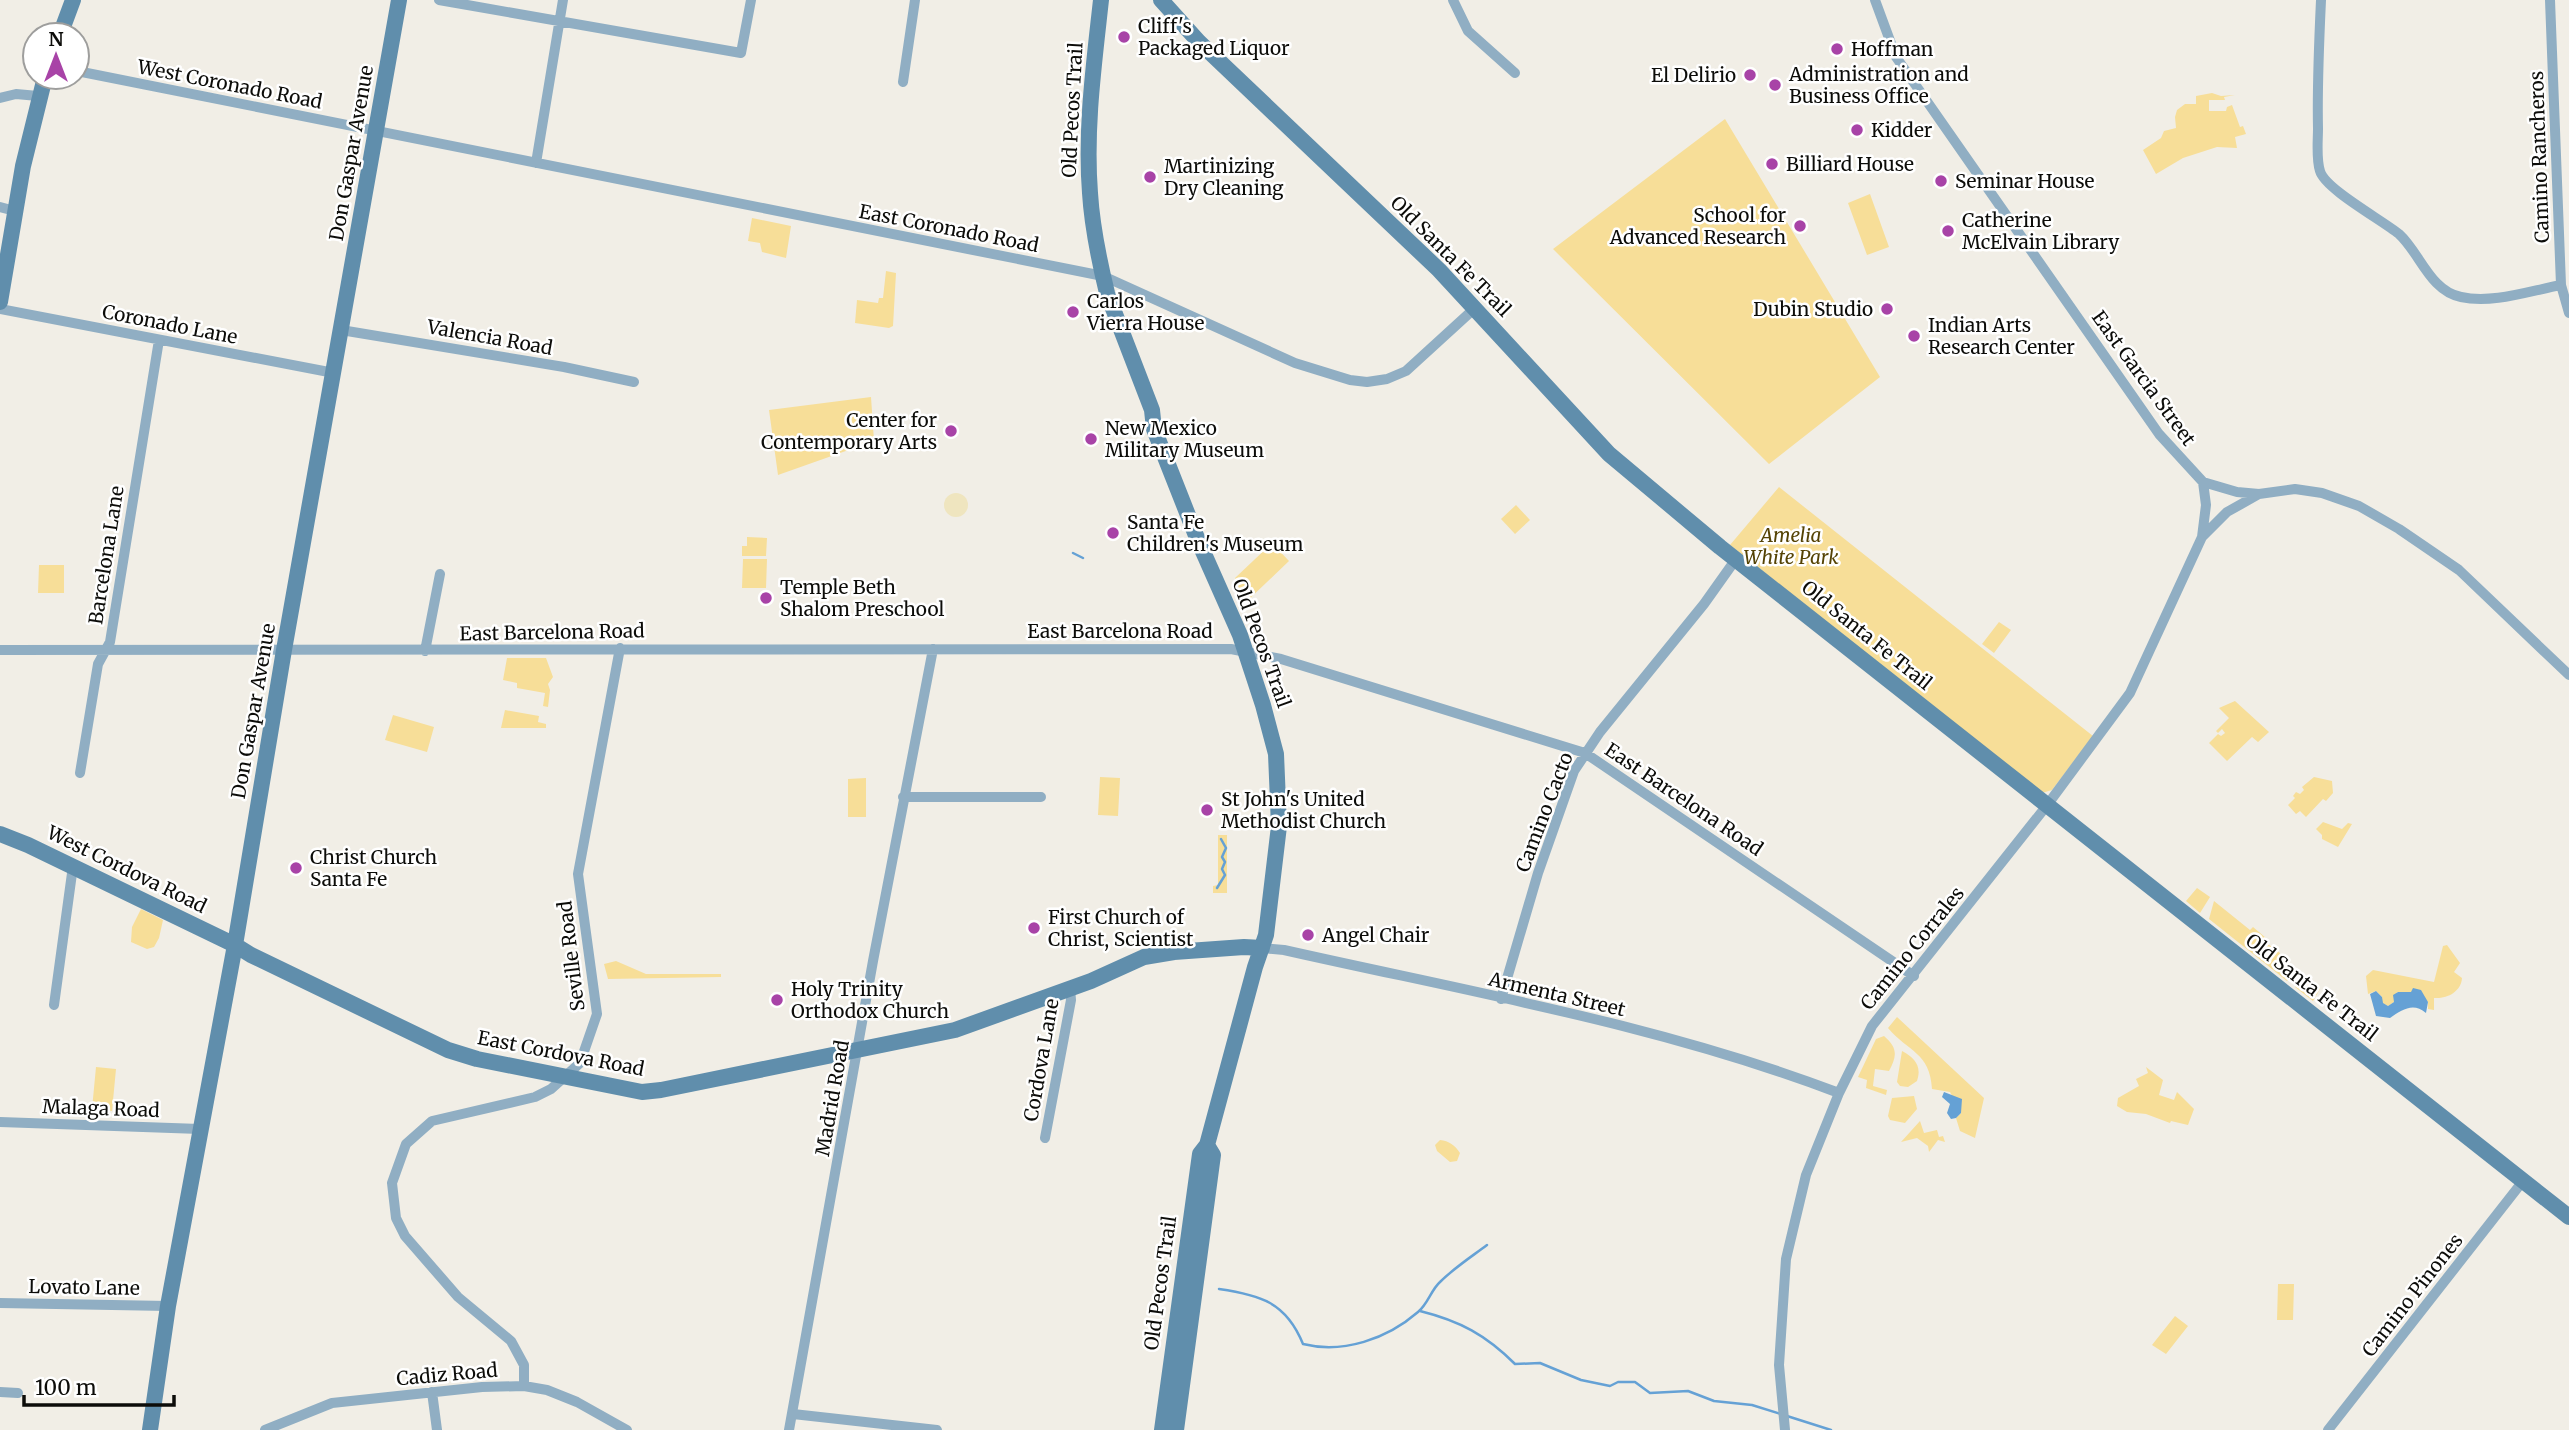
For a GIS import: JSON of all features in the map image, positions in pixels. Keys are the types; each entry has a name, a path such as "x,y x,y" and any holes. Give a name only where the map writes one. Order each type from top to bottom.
{"street":[{"path":"65,21 73,0"},
{"name":"Don Gaspar Avenue","path":"150,1430 168,1306 235,945 284,650 399,0"},
{"path":"439,0 741,52 751,0"},
{"path":"536,163 563,0"},
{"path":"903,82 915,0"},
{"name":"Old Pecos Trail","path":"1101,0 1093,73 1089,160 1090,192 1103,276 1152,410 1154,429 1197,538 1240,635 1276,754 1279,826 1266,935 1207,1145 1200,1154 1162,1430"},
{"name":"Old Santa Fe Trail","path":"1160,0 1199,43 1427,258 1609,454 1680,515 2569,1217"},
{"path":"1452,0 1468,31 1515,73"},
{"name":"East Garcia Street","path":"1875,0 1896,57 2159,434 2203,482"},
{"path":"2321,0 2317,76 2318,150 2320,172 2329,184 2399,234 2414,250 2433,279 2448,294 2479,300 2561,285"},
{"name":"Camino Rancheros","path":"2550,0 2561,285 2569,313"},
{"name":"West Coronado Road","path":"91,74 377,130"},
{"path":"0,303 8,209 40,91"},
{"path":"0,98 16,94 38,96"},
{"name":"East Coronado Road","path":"377,130 1103,276 1295,363 1324,373 1367,382 1387,379 1406,371 1475,308"},
{"name":"Coronado Lane","path":"0,309 334,373"},
{"name":"Valencia Road","path":"341,330 551,365 634,382"},
{"name":"Barcelona Lane","path":"80,773 98,664 110,642 159,340"},
{"path":"2203,482 2231,491 2259,494 2295,489 2322,493 2359,506 2399,529 2459,570 2569,675"},
{"name":"Camino Corrales","path":"1785,1430 1779,1365 1786,1259 1806,1175 1839,1093 1872,1026 2048,804 2130,693 2202,537 2206,505 2203,482"},
{"name":"Camino Corrales","path":"2202,537 2227,512 2259,494"},
{"name":"Camino Cacto","path":"1501,999 1538,873 1574,771 1585,753 1736,559"},
{"path":"425,651 440,574"},
{"name":"Seville Road","path":"524,1386 524,1364 510,1341 457,1297 405,1236 396,1219 392,1183 406,1144 432,1121 535,1097 551,1089 580,1063 597,1014 578,874 620,648"},
{"name":"Madrid Road","path":"789,1430 903,797 933,649"},
{"name":"East Barcelona Road","path":"0,650 1231,649 1281,659 1585,753 1914,976"},
{"path":"903,797 1041,796"},
{"name":"West Cordova Road","path":"0,834 73,866 235,945"},
{"path":"54,1006 73,866"},
{"name":"East Cordova Road","path":"235,945 449,1051 629,1090 650,1091 955,1030 993,1018 1152,955 1244,947 1262,948"},
{"name":"Armenta Street","path":"1262,948 1284,950 1501,999 1722,1053 1839,1093"},
{"name":"Cordova Lane","path":"1045,1138 1071,1000 1070,988"},
{"name":"Malaga Road","path":"0,1122 200,1129"},
{"name":"Old Pecos Trail","path":"1176,1430 1213,1155 1207,1145"},
{"name":"Camino Pinones","path":"2328,1430 2523,1181"},
{"name":"Lovato Lane","path":"0,1303 168,1306"},
{"name":"Cadiz Road","path":"265,1430 332,1403 482,1387 524,1386 547,1390 577,1402 627,1430"},
{"path":"0,1392 18,1393"},
{"path":"432,1392 437,1430"},
{"path":"793,1413 937,1430"}],"green space":[{"path":"2212,93 2221,96 2235,95 2224,97 2225,100 2209,100 2209,111 2226,111 2227,107 2232,105 2240,127 2243,126 2246,134 2235,137 2237,148 2217,147 2183,158 2156,174 2143,150 2161,138 2164,131 2176,128 2177,110 2185,104 2196,104 2196,96"},
{"path":"1725,119 1880,377 1769,464 1553,249"},
{"path":"1870,194 1889,247 1867,255 1848,203"},
{"path":"752,218 791,226 786,258 762,252 760,243 748,241"},
{"path":"886,271 896,273 893,326 889,328 855,323 857,300 878,303 879,298 883,298"},
{"path":"871,397 874,441 778,475 769,410"},
{"name":"Amelia White Park","path":"1779,487 2093,736 2052,790 2042,793 1730,545"},
{"path":"1516,505 1530,520 1515,534 1501,519"},
{"path":"747,537 767,538 766,556 742,556 742,546 747,546"},
{"path":"1272,543 1289,561 1245,603 1235,578"},
{"path":"743,559 767,559 766,588 742,588"},
{"path":"39,565 64,565 64,593 38,593"},
{"path":"1999,622 2011,630 1994,653 1982,644"},
{"path":"507,658 546,658 553,677 548,684 548,707 543,706 545,693 517,688 517,683 503,680"},
{"path":"2235,701 2269,732 2258,742 2252,737 2227,761 2209,743 2218,734 2221,736 2225,733 2222,729 2218,733 2216,731 2229,718 2219,708"},
{"path":"505,710 539,716 538,722 546,724 546,728 501,728"},
{"path":"393,715 434,727 427,752 385,740"},
{"path":"1100,777 1120,778 1118,816 1098,815"},
{"path":"2314,777 2332,781 2333,793 2326,801 2323,799 2306,817 2300,811 2296,814 2288,805 2295,798 2293,796 2296,792 2300,794 2304,790 2302,787"},
{"path":"866,778 866,817 848,817 848,779"},
{"path":"2323,822 2342,829 2348,823 2352,824 2338,847 2322,839 2316,829"},
{"path":"1218,835 1227,835 1227,893 1213,893 1213,886 1218,885"},
{"path":"2197,888 2210,897 2200,913 2186,901"},
{"path":"2214,901 2250,930 2253,927 2266,938 2265,942 2280,953 2279,957 2296,971 2287,981 2209,919"},
{"path":"141,909 163,920 159,938 154,947 147,949 131,942 132,927"},
{"path":"2447,945 2460,963 2454,972 2462,978 2461,983 2452,994 2434,998 2434,1010 2428,1009 2428,1002 2411,992 2397,992 2394,1002 2388,1006 2382,1003 2382,997 2376,991 2368,994 2366,976 2373,970 2434,982 2443,946"},
{"path":"616,961 646,974 721,974 721,977 608,979 604,964"},
{"path":"2304,976 2320,989 2313,1001 2295,987"},
{"path":"1897,1017 1984,1098 1975,1138 1960,1131 1956,1118 1961,1113 1950,1092 1932,1089 1927,1067 1922,1060 1888,1028"},
{"path":"1884,1036 1894,1048 1894,1061 1889,1071 1875,1069 1873,1086 1887,1090 1886,1095 1866,1088 1867,1080 1858,1077 1876,1039"},
{"path":"1902,1051 1914,1060 1919,1071 1917,1081 1908,1087 1900,1086 1897,1082"},
{"path":"96,1067 116,1069 112,1111 92,1109"},
{"path":"2146,1067 2163,1080 2159,1095 2174,1100 2177,1092 2194,1109 2188,1125 2127,1112 2117,1106 2118,1098 2139,1086 2136,1079 2148,1073"},
{"path":"1914,1096 1917,1109 1905,1123 1890,1120 1888,1116 1892,1098"},
{"path":"1920,1121 1924,1133 1937,1130 1939,1137 1943,1136 1945,1142 1938,1140 1929,1152 1928,1146 1917,1138 1901,1142"},
{"path":"1440,1140 1449,1142 1458,1150 1460,1153 1457,1161 1450,1162 1437,1151 1435,1145"},
{"path":"2278,1284 2294,1284 2293,1320 2277,1320"},
{"path":"2175,1316 2188,1326 2166,1354 2152,1345"}],"sand":[{"path":"956,493 965,496 968,505 965,514 956,517 947,514 944,505 947,496"}],"water":[{"path":"2413,988 2421,990 2428,1002 2426,1013 2412,1008 2390,1018 2376,1016 2370,994 2376,991 2388,1006 2394,1002 2393,995 2398,992 2411,992"},
{"path":"1944,1092 1962,1099 1961,1113 1956,1118 1951,1119 1947,1113 1950,1104 1942,1097"}],"waterway":[{"path":"1073,553 1083,558"},
{"path":"1217,888 1225,875 1222,869 1225,862 1222,857 1226,848 1221,839"},
{"path":"1219,1289 1247,1294 1270,1303 1288,1319 1303,1344 1318,1347 1349,1345 1379,1337 1406,1322 1421,1309 1445,1277 1487,1245"},
{"path":"1420,1311 1472,1330 1515,1364 1540,1363 1581,1380 1610,1386 1618,1382 1635,1382 1650,1393 1688,1391 1714,1401 1752,1405 1781,1414"},
{"path":"1787,1416 1831,1430"}],"place":[{"name":"Cliff's Packaged Liquor","path":"1124,37"},
{"name":"Hoffman","path":"1837,49"},
{"name":"El Delirio","path":"1750,75"},
{"name":"Administration and Business Office","path":"1775,85"},
{"name":"Kidder","path":"1857,130"},
{"name":"Billiard House","path":"1772,164"},
{"name":"Martinizing Dry Cleaning","path":"1150,177"},
{"name":"Seminar House","path":"1941,181"},
{"name":"School for Advanced Research","path":"1800,226"},
{"name":"Catherine McElvain Library","path":"1948,231"},
{"name":"Dubin Studio","path":"1887,309"},
{"name":"Carlos Vierra House","path":"1073,312"},
{"name":"Indian Arts Research Center","path":"1914,336"},
{"name":"Center for Contemporary Arts","path":"951,431"},
{"name":"New Mexico Military Museum","path":"1091,439"},
{"name":"Santa Fe Children's Museum","path":"1113,533"},
{"name":"Temple Beth Shalom Preschool","path":"766,598"},
{"name":"St John's United Methodist Church","path":"1207,810"},
{"name":"Christ Church Santa Fe","path":"296,868"},
{"name":"First Church of Christ, Scientist","path":"1034,928"},
{"name":"Angel Chair","path":"1308,935"},
{"name":"Holy Trinity Orthodox Church","path":"777,1000"}]}
